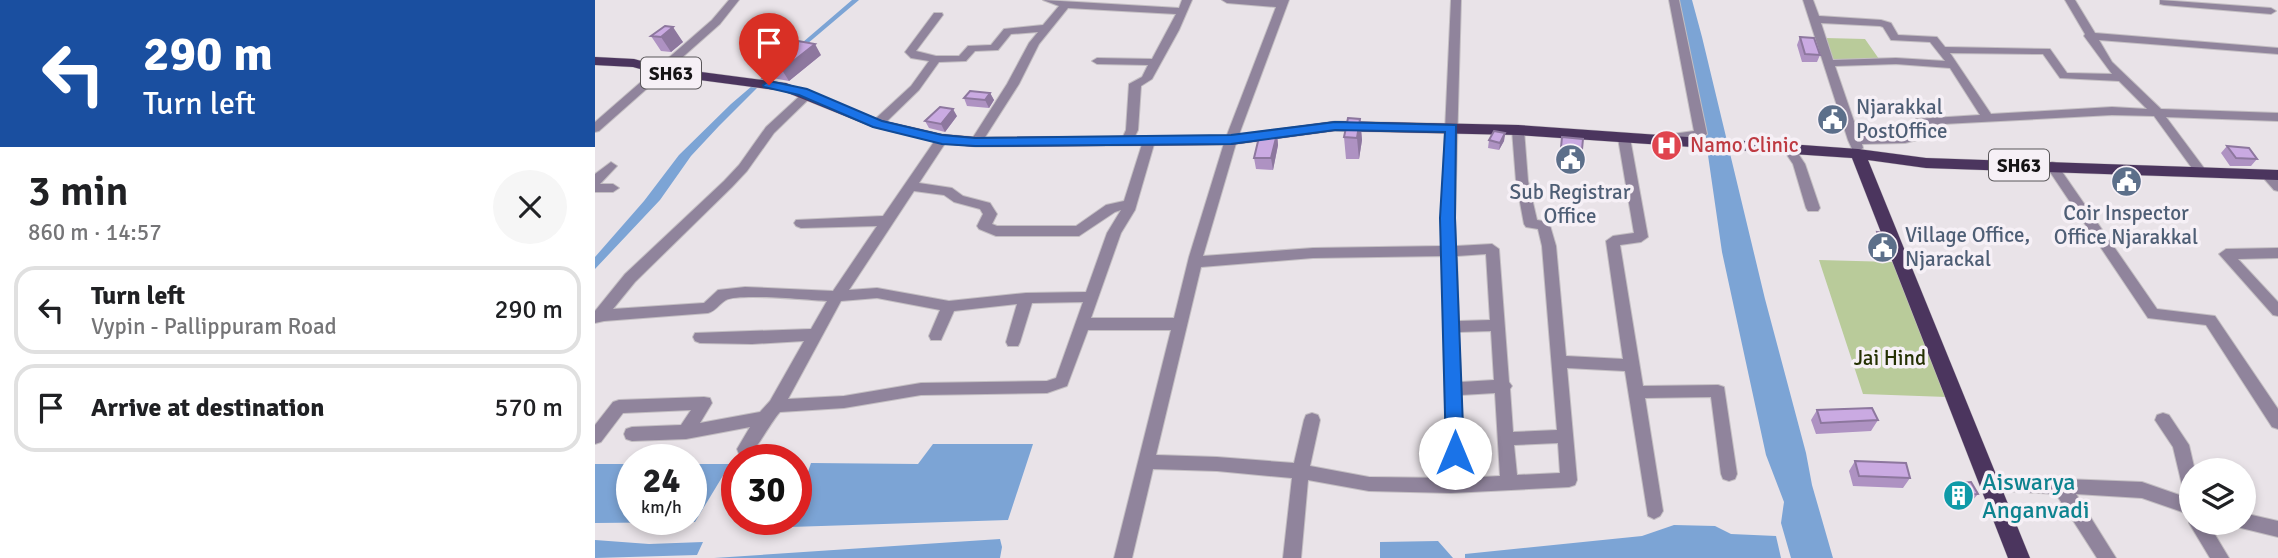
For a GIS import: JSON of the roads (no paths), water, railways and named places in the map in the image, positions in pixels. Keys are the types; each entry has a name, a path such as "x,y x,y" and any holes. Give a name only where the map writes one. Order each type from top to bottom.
{"main road":[{"name":"SH63","path":"595,61 634,63 662,71 769,85 808,94 877,124 942,139 975,142 1231,140 1335,126 1452,128 1518,130 1766,148 1856,147 1926,163 2272,175"},
{"path":"1856,147 2018,558"}],"street":[{"path":"595,128 716,22 734,0"},
{"path":"1048,0 1065,5 1185,6 1146,79 1135,84 1132,130 1127,141"},
{"path":"1123,558 1195,262 1231,140 1284,2 1227,0"},
{"path":"1455,485 1455,389 1448,218 1456,0"},
{"path":"1672,142 1676,138 1701,134 1674,0"},
{"path":"1808,0 1856,147 1913,137 1920,122 1987,117 2157,111 2278,117"},
{"path":"2070,0 2108,64 2157,111 2201,172"},
{"path":"2164,2 2273,12"},
{"path":"975,142 1045,29 1065,5"},
{"path":"938,15 910,52 915,56 962,59 972,48 994,48 1008,31 1045,29"},
{"path":"1814,19 1881,23 1887,25 1895,38 1933,39 1944,50 1987,117"},
{"path":"2089,36 2278,51"},
{"path":"1944,50 2046,51 2064,76 2121,78"},
{"path":"877,124 915,88 936,59"},
{"path":"1097,61 1154,62"},
{"path":"1830,63 1896,61 1954,65"},
{"path":"597,319 630,278 728,184 770,130 801,97 808,94"},
{"path":"1148,462 1301,471 1369,484 1455,485 1569,480 1549,246 1544,225 1531,224 1518,130"},
{"path":"1625,138 1641,237 1613,241 1654,511"},
{"path":"749,444 837,296 942,139"},
{"path":"632,434 686,432 770,412 921,389 1047,387 1062,382 1114,233 1130,204 1149,141"},
{"path":"1793,155 1802,172 1813,208"},
{"path":"595,181 611,166"},
{"path":"2052,166 2153,314 2210,320 2278,422"},
{"path":"2272,175 2278,187"},
{"path":"909,186 947,191 958,199 985,206 990,214 984,226 996,231 1079,231 1111,208 1130,204"},
{"path":"595,188 613,188"},
{"path":"801,223 885,221"},
{"path":"1195,262 1313,253 1492,249 1509,483"},
{"path":"2278,253 2226,254 2278,311"},
{"path":"597,319 708,308 723,294 745,292 837,296 877,293 949,306 1026,298 1090,297"},
{"path":"1013,342 1026,298"},
{"path":"936,336 949,306"},
{"path":"1081,324 1181,324"},
{"path":"1452,327 1497,325"},
{"path":"700,337 815,335"},
{"path":"1561,362 1632,365"},
{"path":"1455,389 1504,386"},
{"path":"1637,392 1717,391 1729,474"},
{"path":"595,437 619,407 704,403 686,432"},
{"path":"1292,558 1301,471 1312,419"},
{"path":"2162,420 2181,445 2183,458"},
{"path":"1506,439 1565,436"},
{"path":"1989,483 2142,491 2179,500"},
{"path":"2061,486 2107,558"},
{"path":"2256,524 2278,529"},
{"path":"2206,535 2220,558"}],"water":[{"path":"852,0 859,0 768,77 719,126 691,156 660,200 595,269 595,257 644,201 679,155 731,104"},
{"path":"1679,0 1692,0 1812,485 1833,558 1791,558 1781,523 1784,502 1766,455 1722,252 1700,100"},
{"path":"933,444 1033,444 1008,520 812,526 812,463 918,464"},
{"path":"595,464 616,464 616,523 595,523"},
{"path":"707,464 721,464 721,479 707,502"},
{"path":"1674,525 1715,526 1731,534 1776,536 1781,558 1465,558 1465,554 1642,536"},
{"path":"1000,539 1000,558 714,558"},
{"path":"595,540 649,544 703,542 697,555 595,558"},
{"path":"1438,541 1453,558 1380,558 1380,542"}],"place":[{"name":"Njarakkal PostOffice","path":"1833,119"},
{"name":"Namo Clinic","path":"1667,145"},
{"name":"Sub Registrar Office","path":"1570,160"},
{"name":"Coir Inspector Office Njarakkal","path":"2126,181"},
{"name":"Village Office, Njarackal","path":"1882,247"},
{"name":"Aiswarya Anganvadi","path":"1959,496"}],"park label":[{"name":"Jai Hind","path":"1890,358"}]}
